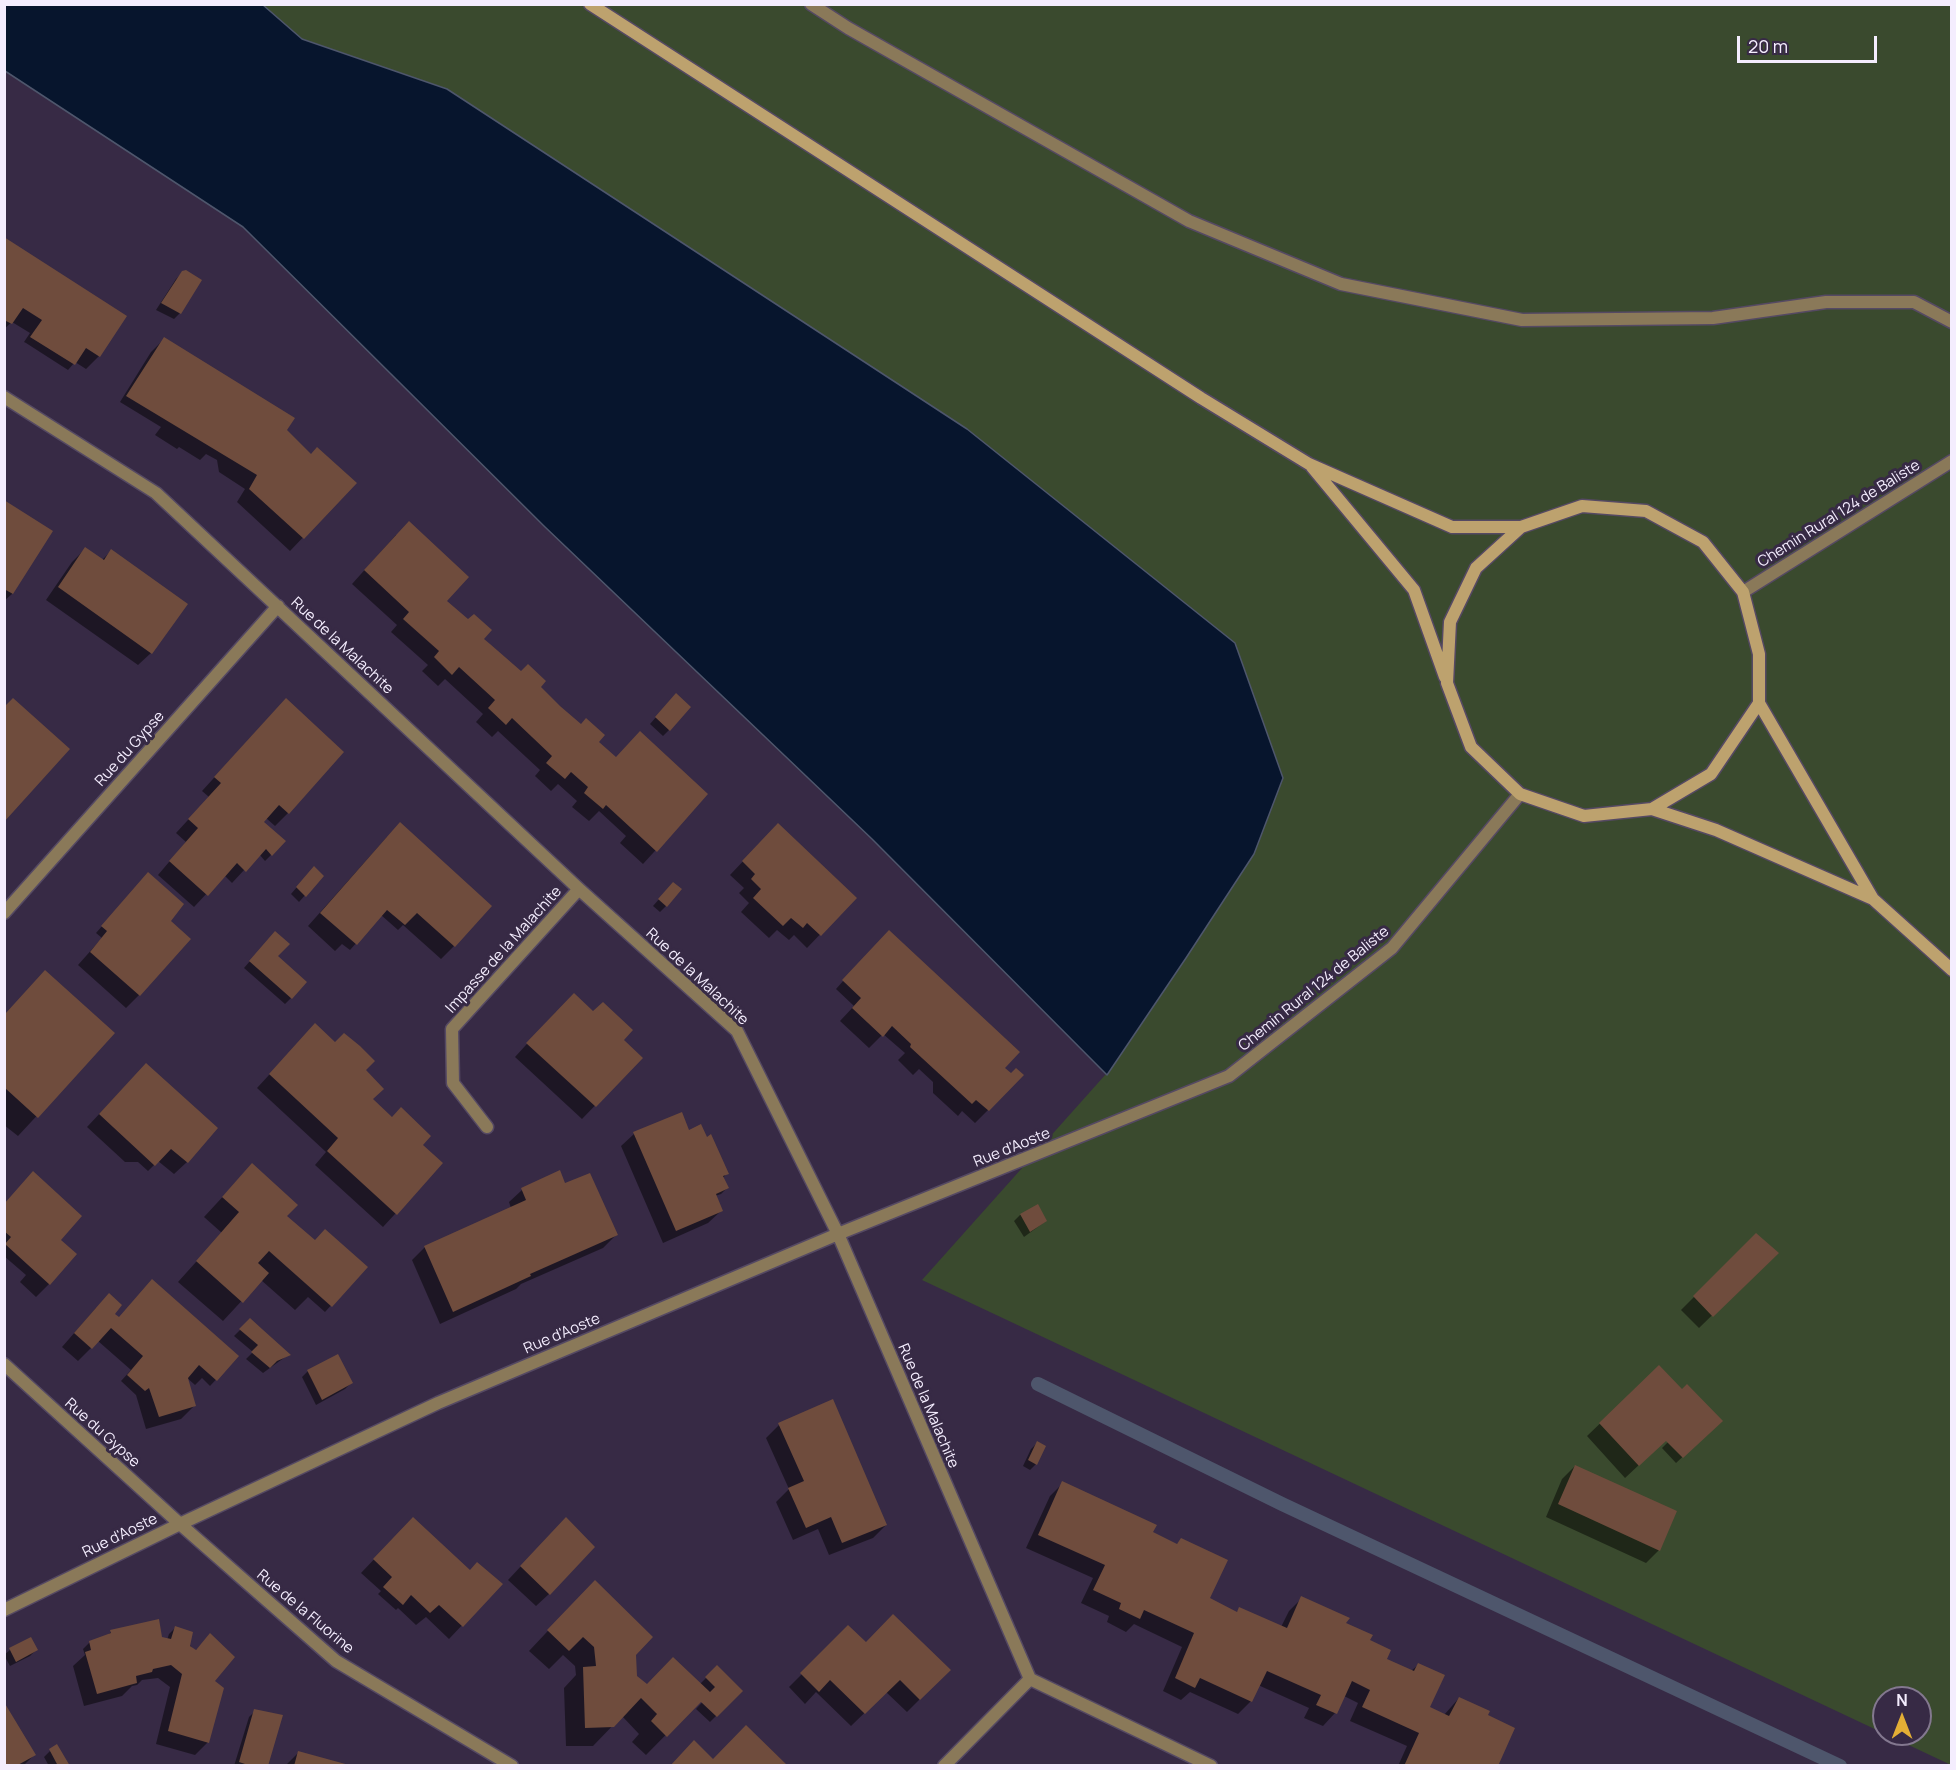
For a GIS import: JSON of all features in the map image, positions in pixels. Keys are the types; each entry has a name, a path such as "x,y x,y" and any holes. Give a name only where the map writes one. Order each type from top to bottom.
{"main road":[{"path":"590,4 1201,398 1309,464 1452,527 1521,527 1582,506 1647,511 1703,542 1743,592 1759,654 1759,703 1873,899 1952,970"},
{"path":"1309,464 1414,590 1471,747 1520,794 1584,816 1652,809 1716,830 1873,899"},
{"path":"1447,683 1450,622 1476,568 1521,527"},
{"path":"1652,809 1711,774 1759,703"}],"street":[{"path":"811,4 848,28 1189,221 1341,284 1522,320 1713,318 1826,302 1914,302 1952,322"},
{"name":"Rue de la Malachite","path":"4,397 156,493 579,889 737,1031 838,1234 1030,1679"},
{"name":"Chemin Rural 124 de Baliste","path":"1743,592 1952,461"},
{"name":"Rue du Gypse","path":"4,913 278,606"},
{"name":"Chemin Rural 124 de Baliste","path":"1143,1112 1229,1076 1392,948 1520,794"},
{"name":"Impasse de la Malachite","path":"487,1127 453,1083 452,1029 579,889"},
{"name":"Rue d'Aoste","path":"4,1610 180,1524 438,1403 838,1234 1143,1112"},
{"name":"Rue du Gypse","path":"4,1364 180,1524"},
{"name":"Rue de la Fluorine","path":"180,1524 336,1661 512,1766"},
{"path":"944,1766 1030,1679 1211,1766"}],"green space":[{"path":"4,5 1951,5 1951,1765 1911,1746 1932,1746 1932,1686 1872,1686 1872,1727 922,1280 1106,1074 872,839 545,527 243,227 5,71"}],"water":[{"path":"4,5 263,5 302,39 447,89 967,429 1235,643 1283,778 1254,854 1107,1075 872,839 545,527 243,227 5,71"}],"building":[{"path":"4,237 127,316 100,357 86,348 75,365 30,337 42,320 23,308 12,324 4,320"},
{"path":"186,270 202,280 181,314 161,303 182,271"},
{"path":"164,337 295,418 287,430 311,454 317,447 357,483 304,539 249,489 257,475 126,396"},
{"path":"4,500 53,531 13,594 4,589"},
{"path":"409,521 469,577 447,601 468,619 474,614 492,630 484,639 521,671 528,664 546,681 541,687 560,706 581,724 586,718 605,735 599,742 616,757 640,731 708,794 657,852 606,805 603,809 584,793 588,787 571,772 565,779 546,763 552,756 512,718 506,725 488,708 495,700 459,667 452,675 434,657 439,651 403,619 409,612 364,570"},
{"path":"85,547 104,560 111,549 188,604 152,654 58,587"},
{"path":"676,693 691,707 670,731 655,717"},
{"path":"13,698 70,749 4,822 4,707"},
{"path":"286,698 344,752 289,814 279,805 264,822 286,841 272,856 266,849 246,872 237,863 208,896 169,861 198,828 188,819 221,783 214,777"},
{"path":"400,822 492,906 455,947 417,913 405,925 387,910 357,945 320,913"},
{"path":"778,823 857,898 821,936 807,923 803,928 791,918 783,926 753,898 761,889 751,879 755,874 742,861"},
{"path":"314,866 324,876 306,897 296,887"},
{"path":"148,872 184,904 171,921 191,939 140,996 90,952 107,931 101,926"},
{"path":"673,882 682,889 667,907 658,899"},
{"path":"889,930 1020,1052 1005,1068 1011,1073 1016,1068 1024,1075 989,1111 976,1100 972,1104 910,1047 911,1044 892,1026 883,1037 852,1008 861,998 842,980"},
{"path":"275,931 290,944 278,956 307,982 292,999 249,961"},
{"path":"45,970 115,1033 38,1118 5,1088 5,1014"},
{"path":"574,993 593,1011 603,1002 633,1030 624,1040 643,1058 596,1107 526,1043"},
{"path":"315,1023 335,1042 344,1033 375,1061 366,1070 384,1089 373,1099 392,1117 401,1107 431,1136 423,1145 443,1163 397,1215 327,1151 338,1138 269,1074"},
{"path":"146,1063 218,1128 188,1163 171,1149 155,1166 99,1114"},
{"path":"682,1112 689,1130 701,1124 707,1137 711,1134 729,1174 723,1176 729,1188 716,1194 723,1211 676,1231 633,1132"},
{"path":"252,1163 298,1205 287,1216 315,1240 325,1229 368,1267 332,1307 269,1251 258,1263 269,1273 243,1303 196,1261 239,1212 222,1197"},
{"path":"560,1170 565,1183 590,1173 618,1235 530,1274 531,1276 453,1312 424,1246 526,1200 521,1188"},
{"path":"33,1171 82,1216 61,1240 77,1254 50,1285 5,1244 11,1237 4,1231 4,1204"},
{"path":"1038,1204 1047,1221 1030,1232 1020,1214"},
{"path":"1756,1233 1779,1253 1713,1317 1693,1296"},
{"path":"152,1279 239,1356 217,1381 199,1365 188,1378 196,1406 159,1417 149,1388 145,1391 127,1375 143,1356 111,1328 92,1349 74,1333 109,1293 122,1305 115,1314 119,1317"},
{"path":"250,1318 291,1355 277,1361 270,1368 251,1352 258,1345 239,1329"},
{"path":"338,1354 353,1383 322,1400 307,1370"},
{"path":"1659,1365 1682,1389 1687,1384 1723,1421 1683,1458 1666,1441 1639,1466 1599,1423"},
{"path":"833,1399 887,1525 842,1543 831,1517 806,1528 788,1488 804,1481 778,1423"},
{"path":"1037,1441 1046,1446 1037,1465 1028,1460"},
{"path":"1575,1465 1677,1511 1660,1551 1558,1504"},
{"path":"1062,1481 1157,1525 1153,1532 1177,1544 1181,1538 1228,1560 1210,1598 1237,1612 1239,1607 1287,1628 1301,1596 1350,1618 1346,1623 1373,1635 1370,1640 1391,1650 1387,1659 1414,1671 1418,1663 1445,1675 1430,1707 1449,1716 1459,1697 1490,1711 1488,1715 1515,1728 1498,1766 1404,1766 1419,1733 1362,1707 1370,1690 1352,1681 1337,1714 1316,1705 1321,1695 1267,1671 1252,1702 1200,1678 1195,1688 1175,1678 1194,1633 1144,1610 1140,1619 1119,1609 1121,1603 1093,1590 1105,1565 1038,1535"},
{"path":"413,1517 470,1570 477,1562 503,1584 463,1627 439,1605 430,1613 411,1595 403,1605 383,1587 392,1577 373,1559"},
{"path":"566,1517 595,1547 550,1595 520,1566"},
{"path":"595,1580 653,1637 636,1655 637,1676 647,1684 673,1657 710,1692 715,1687 705,1677 717,1665 743,1691 717,1717 701,1702 667,1737 651,1721 657,1714 641,1698 614,1727 585,1728 583,1667 596,1666 594,1647 583,1637 569,1651 547,1630"},
{"path":"893,1614 951,1670 920,1700 900,1680 865,1714 830,1680 819,1692 800,1673 848,1625 866,1642"},
{"path":"159,1619 162,1637 171,1639 175,1626 193,1632 190,1646 196,1650 210,1633 235,1657 215,1681 224,1688 209,1743 168,1731 182,1674 171,1665 136,1676 137,1683 97,1694 85,1652 91,1650 89,1641 111,1633 110,1630"},
{"path":"31,1637 38,1650 16,1662 9,1648"},
{"path":"4,1702 36,1755 16,1766 4,1766"},
{"path":"254,1709 283,1715 268,1766 251,1766 239,1762"},
{"path":"746,1725 788,1766 670,1766 694,1740 713,1759"},
{"path":"57,1744 70,1766 58,1766 49,1749"},
{"path":"298,1751 349,1765 349,1766 294,1766"}],"waterway":[{"path":"1038,1384 1282,1504 1840,1766"}]}
